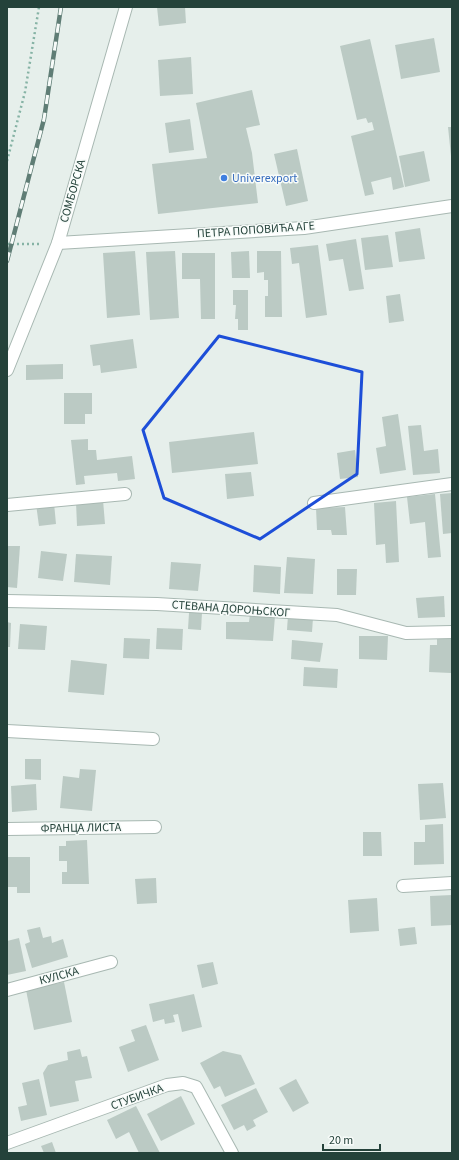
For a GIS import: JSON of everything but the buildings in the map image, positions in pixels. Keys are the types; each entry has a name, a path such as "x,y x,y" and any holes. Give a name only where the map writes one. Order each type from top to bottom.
{"street":[{"name":"СОМБОРСКА","path":"7,370 58,243 126,7"},
{"name":"ПЕТРА ПОПОВИЋА АГЕ","path":"58,243 304,228 452,206"},
{"path":"314,504 452,484"},
{"path":"7,505 126,494"},
{"name":"СТЕВАНА ДОРОЊСКОГ","path":"7,601 157,604 337,615 406,633 452,632"},
{"path":"7,730 153,739"},
{"name":"ФРАНЦА ЛИСТА","path":"7,829 156,827"},
{"path":"403,886 452,884"},
{"name":"КУЛСКА","path":"7,990 111,962"},
{"name":"СТУБИЧКА","path":"7,1143 167,1086 183,1083 196,1086 232,1153"}],"path":[{"path":"7,161 25,92 39,7"},
{"path":"7,244 58,243"}],"highlighted area":[{"path":"219,336 362,372 357,474 260,539 164,498 143,430"}],"railway":[{"path":"7,261 44,119 61,7"}],"place":[{"name":"Univerexport","path":"224,178"}]}
